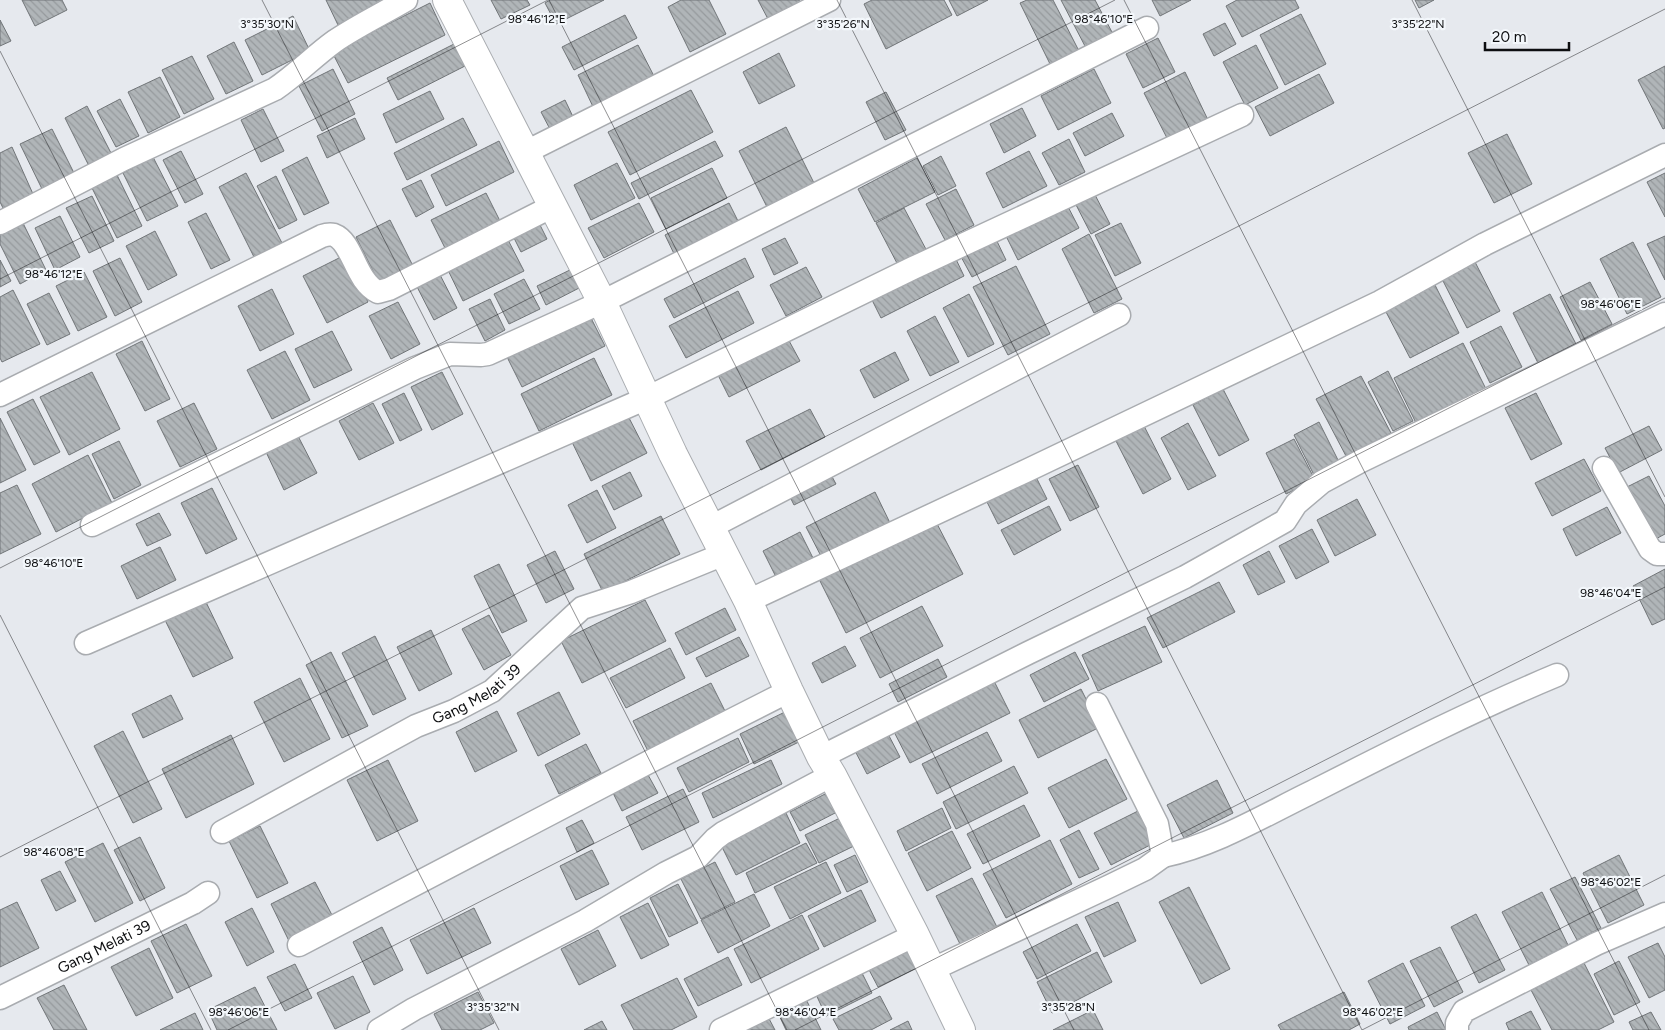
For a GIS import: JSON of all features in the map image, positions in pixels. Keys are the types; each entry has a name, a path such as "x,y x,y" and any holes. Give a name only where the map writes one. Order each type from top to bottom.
{"street":[{"path":"0,223 124,159 275,89 296,75 312,58 336,40 406,0"},
{"path":"447,0 602,302 673,454 748,601 788,691 915,935 961,1030"},
{"path":"524,153 829,0"},
{"path":"92,525 415,368 450,354 488,354 602,302 1147,28"},
{"path":"86,643 647,398 913,268 1242,115"},
{"path":"748,601 1380,302 1485,244 1665,156"},
{"path":"0,395 322,236 334,235 341,240 363,279 370,288 378,292 388,289 552,206"},
{"path":"378,1030 414,1009 585,921 698,856 723,833 826,766 1020,657 1185,577 1285,521 1296,504 1322,482 1361,461 1665,314"},
{"path":"711,527 1119,315"},
{"path":"1604,468 1650,549 1657,554 1665,554"},
{"name":"Gang Melati 39","path":"222,832 416,726 454,711 492,691 582,608 631,592 724,554"},
{"path":"931,970 1145,869 1163,856 1186,852 1236,830 1507,696 1557,675"},
{"path":"299,945 788,691"},
{"path":"1097,704 1157,824 1163,856"},
{"name":"Gang Melati 39","path":"0,998 193,903 208,893"},
{"path":"1457,1030 1457,1023 1464,1011 1596,944 1665,914"},
{"path":"721,1030 915,935"}],"building":[{"path":"22,0 62,0 67,10 35,26"},
{"path":"326,0 388,0 338,25"},
{"path":"491,0 527,0 530,5 501,19"},
{"path":"550,0 604,0 556,24 545,3"},
{"path":"681,0 709,0 726,34 690,52 668,7"},
{"path":"758,0 799,0 800,2 768,19"},
{"path":"872,0 944,0 952,15 886,49 864,4"},
{"path":"949,0 988,0 957,16"},
{"path":"1027,0 1053,0 1080,53 1052,68 1020,3"},
{"path":"1061,0 1095,0 1113,34 1086,48"},
{"path":"1152,0 1191,0 1160,16"},
{"path":"1237,0 1295,0 1299,8 1242,37 1226,6"},
{"path":"1415,0 1434,0 1419,8"},
{"path":"430,3 445,35 348,83 332,52"},
{"path":"1301,14 1326,64 1285,85 1260,35"},
{"path":"625,15 637,38 574,70 562,47"},
{"path":"293,16 310,51 262,75 245,40"},
{"path":"0,20 11,41 0,46"},
{"path":"1225,23 1236,44 1214,56 1203,34"},
{"path":"1158,38 1175,72 1143,88 1126,54"},
{"path":"234,42 253,81 226,94 207,56"},
{"path":"454,44 465,66 398,100 387,78"},
{"path":"638,45 656,80 595,111 578,75"},
{"path":"1256,45 1278,88 1245,105 1223,62"},
{"path":"779,53 795,86 759,104 743,72"},
{"path":"192,56 214,99 184,114 162,70"},
{"path":"1665,66 1665,128 1663,129 1638,80"},
{"path":"333,69 355,114 322,131 299,86"},
{"path":"1094,69 1111,103 1058,130 1041,96"},
{"path":"1185,72 1208,120 1168,140 1144,93"},
{"path":"1319,74 1334,103 1270,136 1255,107"},
{"path":"160,77 180,117 148,133 128,92"},
{"path":"691,90 713,132 630,175 608,132"},
{"path":"430,91 444,119 396,143 383,114"},
{"path":"886,92 906,130 885,140 866,102"},
{"path":"120,99 139,136 116,147 97,111"},
{"path":"565,100 575,121 552,133 541,112"},
{"path":"87,106 112,155 89,166 65,118"},
{"path":"1022,108 1036,136 1004,153 990,124"},
{"path":"263,109 284,151 261,162 241,120"},
{"path":"1112,113 1124,136 1085,156 1073,133"},
{"path":"355,118 365,139 327,158 317,136"},
{"path":"463,118 477,145 407,180 394,153"},
{"path":"786,127 814,183 767,207 739,151"},
{"path":"52,129 75,175 43,191 20,144"},
{"path":"1507,134 1532,184 1494,203 1468,153"},
{"path":"1069,139 1085,172 1059,185 1042,153"},
{"path":"499,141 514,172 446,206 431,175"},
{"path":"715,141 723,156 639,199 631,183"},
{"path":"12,147 33,194 3,208 0,202 0,153"},
{"path":"181,151 203,194 185,203 163,160"},
{"path":"1029,151 1047,186 1003,208 986,173"},
{"path":"941,156 956,186 938,195 923,166"},
{"path":"153,157 178,206 147,221 123,173"},
{"path":"307,157 329,203 304,215 282,170"},
{"path":"917,158 935,192 875,222 858,189"},
{"path":"617,163 635,198 591,220 574,185"},
{"path":"712,168 727,198 666,229 651,198"},
{"path":"246,173 282,243 254,257 219,187"},
{"path":"1665,173 1665,217 1647,182"},
{"path":"117,175 142,226 117,238 92,188"},
{"path":"276,176 297,220 279,229 257,186"},
{"path":"421,180 434,207 416,217 402,189"},
{"path":"956,189 974,225 945,240 926,204"},
{"path":"1092,189 1110,224 1091,234 1073,199"},
{"path":"486,193 500,221 445,248 431,220"},
{"path":"92,196 114,241 89,253 66,208"},
{"path":"1064,199 1079,228 1018,260 1003,230"},
{"path":"639,203 654,232 604,258 588,228"},
{"path":"729,203 742,229 678,262 665,235"},
{"path":"904,208 928,253 899,267 876,223"},
{"path":"206,213 230,260 211,269 188,222"},
{"path":"60,216 80,257 55,270 35,228"},
{"path":"390,220 414,268 380,285 356,237"},
{"path":"22,221 46,270 20,284 0,244 0,232"},
{"path":"538,221 547,239 521,252 512,234"},
{"path":"1121,223 1141,263 1115,276 1095,235"},
{"path":"155,231 177,275 148,290 126,246"},
{"path":"1089,234 1122,299 1094,313 1062,249"},
{"path":"994,235 1006,260 972,277 959,253"},
{"path":"506,236 524,271 463,301 446,266"},
{"path":"1665,236 1665,280 1647,244"},
{"path":"785,238 798,263 774,275 762,249"},
{"path":"1633,242 1661,297 1627,314 1600,259"},
{"path":"953,253 964,276 881,318 870,296"},
{"path":"345,255 368,302 327,323 303,276"},
{"path":"120,258 142,302 115,316 93,271"},
{"path":"745,258 754,277 674,318 664,299"},
{"path":"0,260 11,281 0,287"},
{"path":"1474,260 1500,311 1467,328 1441,277"},
{"path":"1016,266 1050,334 1008,355 973,287"},
{"path":"436,267 457,308 434,320 413,279"},
{"path":"806,267 822,297 786,316 770,285"},
{"path":"574,268 583,286 546,305 537,286"},
{"path":"84,272 107,317 78,331 56,286"},
{"path":"524,279 540,309 509,324 494,294"},
{"path":"1590,282 1612,324 1581,340 1560,297"},
{"path":"1435,285 1459,333 1410,358 1385,310"},
{"path":"272,289 294,334 260,351 238,306"},
{"path":"13,290 40,344 2,362 0,358 0,297"},
{"path":"738,291 754,323 686,358 669,326"},
{"path":"49,293 70,334 47,345 27,304"},
{"path":"969,294 994,344 968,357 943,308"},
{"path":"1550,294 1576,344 1538,363 1513,313"},
{"path":"490,299 505,330 485,341 469,309"},
{"path":"398,302 420,344 391,359 369,316"},
{"path":"589,314 605,346 522,387 506,355"},
{"path":"935,316 959,362 930,376 907,331"},
{"path":"1501,326 1522,367 1490,383 1470,342"},
{"path":"332,331 352,370 314,388 295,349"},
{"path":"787,337 800,361 729,397 717,373"},
{"path":"142,341 170,399 145,411 116,354"},
{"path":"1463,343 1486,389 1417,425 1394,378"},
{"path":"285,351 310,400 272,419 247,370"},
{"path":"895,352 909,380 874,398 860,370"},
{"path":"594,358 612,395 539,431 521,394"},
{"path":"1388,371 1413,421 1393,431 1368,382"},
{"path":"92,372 120,429 69,455 40,397"},
{"path":"442,372 463,414 432,430 411,387"},
{"path":"1361,376 1391,433 1346,456 1316,399"},
{"path":"1223,389 1249,440 1219,456 1193,405"},
{"path":"404,393 422,430 400,441 382,404"},
{"path":"1536,393 1562,444 1531,460 1505,408"},
{"path":"33,399 60,452 34,465 7,412"},
{"path":"194,403 217,449 180,467 157,421"},
{"path":"373,403 394,443 359,460 339,421"},
{"path":"810,409 825,437 761,470 746,441"},
{"path":"626,412 647,453 591,481 571,440"},
{"path":"0,418 26,470 0,483"},
{"path":"1319,422 1339,462 1314,475 1294,435"},
{"path":"1188,423 1216,476 1188,490 1161,438"},
{"path":"1143,424 1171,479 1143,494 1115,439"},
{"path":"1649,426 1662,450 1618,473 1605,448"},
{"path":"298,436 317,473 284,490 266,452"},
{"path":"1294,439 1315,480 1286,494 1266,453"},
{"path":"119,441 141,485 114,499 92,454"},
{"path":"88,455 112,503 56,532 32,484"},
{"path":"1584,459 1601,491 1552,516 1535,483"},
{"path":"1078,465 1099,507 1070,521 1049,479"},
{"path":"829,471 836,484 794,505 787,491"},
{"path":"1033,471 1047,499 998,524 984,496"},
{"path":"630,472 642,496 614,510 602,486"},
{"path":"1649,476 1665,506 1665,534 1652,541 1625,488"},
{"path":"17,485 41,534 0,554 0,493"},
{"path":"212,488 237,539 206,554 181,503"},
{"path":"597,490 616,528 587,543 568,505"},
{"path":"875,492 891,525 823,560 806,527"},
{"path":"1357,499 1376,535 1335,556 1317,520"},
{"path":"1049,506 1061,530 1014,555 1001,530"},
{"path":"1607,507 1621,533 1576,556 1563,529"},
{"path":"159,513 171,535 147,546 136,524"},
{"path":"661,516 680,554 603,592 584,554"},
{"path":"934,518 963,574 846,633 818,577"},
{"path":"1312,529 1329,562 1296,579 1279,546"},
{"path":"800,532 816,564 779,583 763,551"},
{"path":"160,547 176,580 137,599 121,566"},
{"path":"555,551 574,589 546,603 527,565"},
{"path":"1269,551 1285,582 1258,595 1243,565"},
{"path":"499,564 527,621 502,633 474,576"},
{"path":"1665,569 1665,619 1652,625 1633,586"},
{"path":"1219,582 1235,612 1163,648 1147,618"},
{"path":"204,598 233,658 193,677 164,618"},
{"path":"645,600 666,641 582,683 561,641"},
{"path":"922,606 943,646 880,678 860,638"},
{"path":"725,608 736,630 686,655 675,633"},
{"path":"489,615 511,655 484,670 462,629"},
{"path":"1145,626 1162,662 1098,691 1082,655"},
{"path":"431,630 452,674 419,691 397,647"},
{"path":"375,636 406,699 373,715 342,653"},
{"path":"739,637 749,656 706,677 696,658"},
{"path":"845,646 856,666 822,683 812,663"},
{"path":"670,648 685,678 626,708 610,678"},
{"path":"331,652 368,726 342,738 306,665"},
{"path":"1075,652 1089,679 1044,702 1030,675"},
{"path":"938,659 947,677 898,702 889,684"},
{"path":"991,675 1010,713 910,763 891,726"},
{"path":"300,678 330,739 284,762 254,702"},
{"path":"711,683 726,713 648,751 633,721"},
{"path":"1081,689 1100,727 1038,758 1019,720"},
{"path":"559,692 580,734 538,756 517,713"},
{"path":"171,695 183,719 143,738 132,714"},
{"path":"791,709 805,739 754,764 740,734"},
{"path":"497,711 517,751 475,772 456,732"},
{"path":"886,730 900,757 867,774 853,747"},
{"path":"123,731 162,809 133,823 94,746"},
{"path":"987,732 1002,761 937,794 922,764"},
{"path":"231,735 254,784 186,818 162,769"},
{"path":"738,738 749,762 689,792 677,768"},
{"path":"586,744 601,773 559,794 545,765"},
{"path":"1106,759 1127,799 1069,828 1048,788"},
{"path":"388,760 418,821 377,841 347,780"},
{"path":"771,760 782,784 713,818 702,793"},
{"path":"1014,766 1028,793 956,829 943,802"},
{"path":"647,773 658,793 622,811 612,791"},
{"path":"1217,780 1233,813 1184,838 1167,805"},
{"path":"683,789 699,822 642,850 626,817"},
{"path":"827,793 837,812 800,831 790,812"},
{"path":"1024,805 1040,836 983,864 967,834"},
{"path":"942,808 951,828 906,851 897,831"},
{"path":"1142,809 1158,841 1111,865 1094,833"},
{"path":"786,813 800,843 736,875 721,845"},
{"path":"842,817 856,845 819,863 805,835"},
{"path":"582,820 594,843 577,852 566,828"},
{"path":"260,826 288,883 257,898 229,841"},
{"path":"1079,830 1099,869 1079,878 1060,840"},
{"path":"952,831 971,868 927,891 908,853"},
{"path":"140,837 165,888 140,901 114,850"},
{"path":"1050,840 1072,884 1006,918 983,874"},
{"path":"103,843 133,903 95,922 65,862"},
{"path":"806,843 817,863 755,893 746,873"},
{"path":"592,850 609,884 576,900 560,866"},
{"path":"855,855 868,882 847,892 834,865"},
{"path":"1619,855 1644,905 1608,923 1583,873"},
{"path":"715,862 735,902 701,919 681,879"},
{"path":"826,862 841,893 790,919 774,887"},
{"path":"60,871 76,901 56,911 41,880"},
{"path":"1575,877 1601,928 1577,940 1550,889"},
{"path":"972,878 997,927 961,946 936,896"},
{"path":"315,882 334,919 289,941 271,904"},
{"path":"678,884 698,923 669,937 650,898"},
{"path":"1189,887 1230,969 1201,984 1159,902"},
{"path":"861,890 876,921 824,947 808,916"},
{"path":"1542,892 1568,945 1529,965 1502,912"},
{"path":"754,894 770,926 718,953 701,920"},
{"path":"17,902 39,948 0,967 0,910"},
{"path":"1118,902 1136,941 1104,957 1085,917"},
{"path":"648,903 669,945 641,959 620,917"},
{"path":"252,908 274,952 247,966 225,922"},
{"path":"474,908 491,943 427,974 410,940"},
{"path":"1476,914 1505,970 1479,983 1451,927"},
{"path":"802,915 819,949 751,983 734,949"},
{"path":"186,924 212,976 177,993 151,941"},
{"path":"1077,924 1091,951 1037,979 1023,952"},
{"path":"382,927 403,970 374,985 353,942"},
{"path":"598,930 616,966 579,985 561,949"},
{"path":"1658,943 1665,957 1665,990 1649,998 1628,957"},
{"path":"908,945 919,967 878,987 867,966"},
{"path":"1440,947 1463,992 1434,1007 1410,961"},
{"path":"149,948 173,998 136,1016 111,967"},
{"path":"1097,952 1112,982 1052,1013 1037,982"},
{"path":"728,957 742,985 698,1006 684,979"},
{"path":"1619,961 1640,1002 1614,1015 1594,974"},
{"path":"1403,963 1425,1006 1390,1024 1368,981"},
{"path":"1584,963 1614,1022 1598,1030 1552,1030 1531,990"},
{"path":"295,964 312,998 285,1011 267,977"},
{"path":"858,965 872,993 826,1016 813,988"},
{"path":"353,976 370,1012 335,1029 317,993"},
{"path":"677,978 697,1017 671,1030 634,1030 621,1005"},
{"path":"64,985 87,1030 54,1030 37,998"},
{"path":"255,987 277,1030 217,1030 208,1010"},
{"path":"478,992 494,1023 480,1030 442,1030 434,1014"},
{"path":"1344,992 1360,1024 1349,1030 1281,1030 1278,1025"},
{"path":"804,995 821,1030 786,1030 776,1009"},
{"path":"880,996 892,1019 871,1030 839,1030 833,1019"},
{"path":"1093,1010 1103,1030 1053,1030"},
{"path":"765,1011 775,1030 727,1030"},
{"path":"1531,1011 1541,1030 1509,1030 1506,1023"},
{"path":"1437,1012 1446,1030 1409,1030 1408,1027"},
{"path":"1651,1012 1661,1030 1633,1030 1629,1022"},
{"path":"195,1013 203,1030 160,1030"},
{"path":"602,1021 607,1030 584,1030"},
{"path":"908,1021 912,1030 890,1030"}]}
